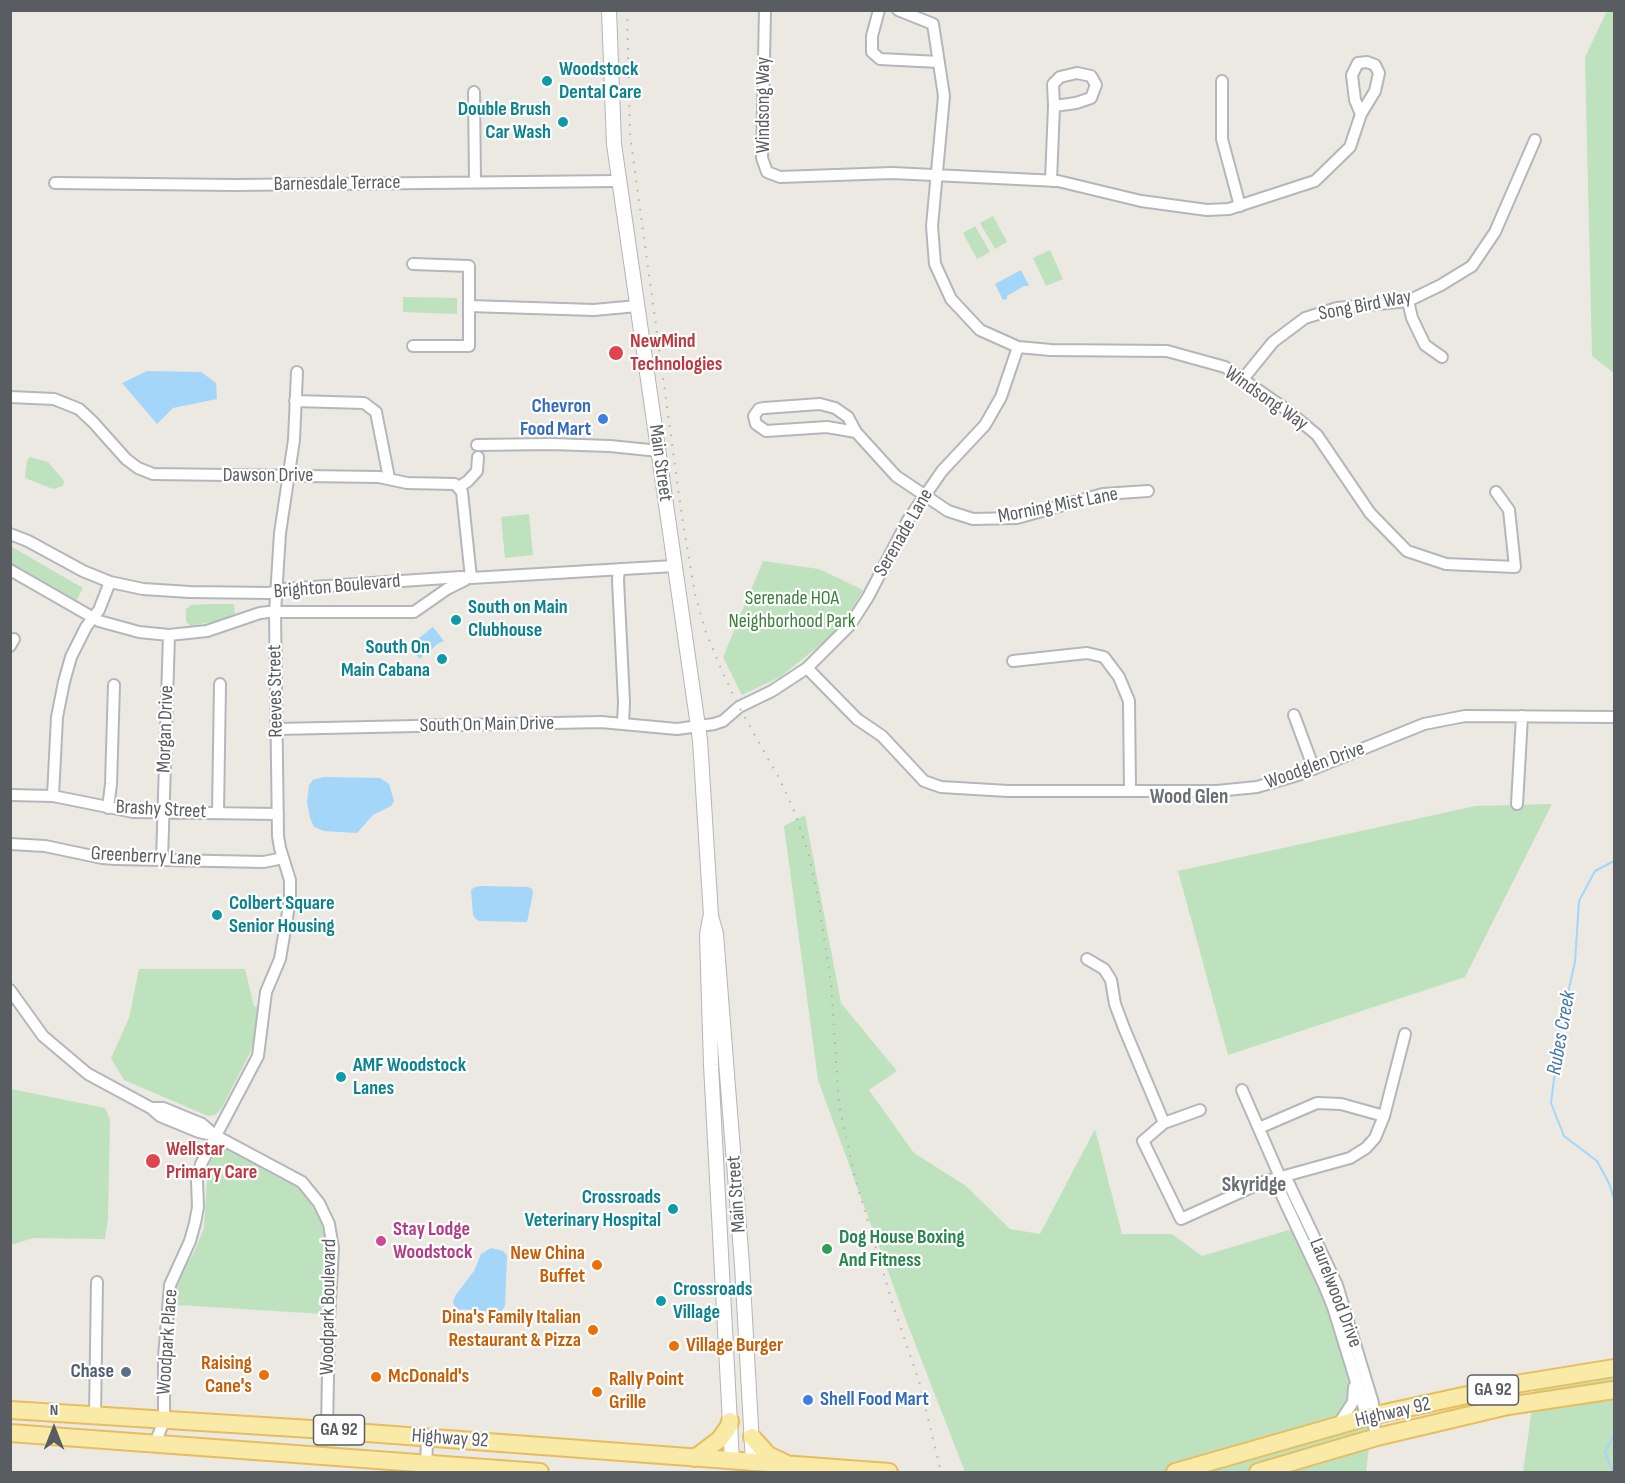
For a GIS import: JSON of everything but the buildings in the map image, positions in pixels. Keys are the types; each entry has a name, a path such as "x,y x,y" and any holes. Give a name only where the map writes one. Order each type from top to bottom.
{"main road":[{"name":"Main Street","path":"609,10 612,121 619,181 701,751 711,916 716,934 745,1300 753,1468"},
{"name":"Main Street","path":"711,916 707,935 710,1042 732,1467"},
{"name":"Highway 92","path":"1175,1473 1371,1416 1522,1383 1614,1368"},
{"name":"Highway 92","path":"1258,1473 1377,1437 1508,1406 1614,1390"},
{"name":"Highway 92","path":"10,1410 427,1437 695,1458 732,1467 792,1466 889,1473"},
{"path":"695,1458 716,1443 729,1426 730,1421"},
{"name":"Highway 92","path":"10,1433 155,1443 426,1468 540,1473"},
{"path":"752,1437 768,1455 792,1466"}],"street":[{"name":"Windsong Way","path":"765,10 762,158 767,172 780,177 892,173 1051,181 1141,201 1207,210 1229,209 1316,181 1350,147 1361,114"},
{"path":"879,10 872,36 872,52 880,59 939,62"},
{"name":"Windsong Way","path":"898,10 933,24 944,96 932,226 935,264 951,299 980,330 1018,346 1051,350 1167,351 1224,367 1287,410 1317,435 1370,513 1407,550 1446,564 1515,567 1509,510 1496,492"},
{"path":"1222,81 1222,138 1240,206"},
{"path":"474,92 475,183"},
{"path":"1051,181 1054,106"},
{"name":"Song Bird Way","path":"1243,380 1273,342 1305,318 1337,308 1408,302 1472,266 1495,232 1535,140"},
{"name":"Barnesdale Terrace","path":"55,183 235,185 619,181"},
{"path":"413,264 469,266 469,346 413,346"},
{"path":"1408,302 1412,318 1425,345 1442,357"},
{"path":"469,306 594,310 637,306"},
{"name":"Serenade Lane","path":"697,726 723,721 739,707 779,687 807,668 850,625 868,597 900,532 924,496 942,471 985,425 1001,396 1018,346"},
{"name":"Reeves Street","path":"263,1007 266,992 280,959 290,900 290,880 278,836 275,591 280,533 294,440 297,372"},
{"name":"Dawson Drive","path":"10,397 54,399 71,405 86,415 126,459 138,468 153,474 389,478 407,483 450,483 459,487"},
{"path":"295,401 364,403 376,412 389,478"},
{"name":"Morning Mist Lane","path":"856,432 827,427 766,431 756,424 754,416 759,409 764,408 827,405 842,411 856,432 884,465 924,496 948,511 973,519 1003,519 1032,515 1103,494 1148,491"},
{"path":"477,445 562,444 659,451"},
{"path":"10,570 93,618 126,629 170,635 199,632 260,613 414,612 469,578 462,492 459,487 477,471 478,457"},
{"name":"Brighton Boulevard","path":"10,534 110,582 143,589 190,592 247,593 462,577 674,566"},
{"path":"620,568 618,589 624,702 623,724"},
{"path":"53,796 59,702 71,657 99,610 110,582"},
{"name":"Morgan Drive","path":"162,860 170,635"},
{"path":"1013,661 1087,653 1104,657 1119,677 1129,701 1130,790"},
{"name":"Woodglen Drive","path":"807,668 857,719 882,736 924,782 941,787 1008,791 1217,791 1257,787 1314,769 1424,724 1466,716 1614,717"},
{"path":"218,813 220,684"},
{"path":"108,808 111,784 114,685"},
{"path":"1294,715 1314,769"},
{"path":"1517,804 1522,716"},
{"name":"South On Main Drive","path":"277,729 601,722 667,729 697,726"},
{"name":"Brashy Street","path":"10,795 53,796 133,812 278,814"},
{"name":"Greenberry Lane","path":"10,844 45,846 102,858 264,862 283,858"},
{"path":"1087,959 1104,969 1111,980 1115,1004 1164,1124"},
{"name":"Woodpark Boulevard","path":"10,990 35,1027 51,1044 88,1074 151,1108 163,1108 202,1124 216,1136 302,1182 319,1203 329,1224 333,1248 327,1430"},
{"name":"Woodpark Place","path":"155,1443 164,1421 165,1346 170,1285 190,1241 198,1207 198,1181 201,1164 258,1056 263,1027 263,1007"},
{"path":"1200,1110 1164,1124 1143,1141 1180,1219 1263,1182 1350,1158 1366,1148 1375,1138 1384,1116 1405,1034"},
{"name":"Laurelwood Drive","path":"1242,1090 1280,1177 1288,1182 1337,1285 1373,1403 1371,1416 1377,1437"},
{"path":"1258,1128 1317,1103 1341,1104 1384,1116"},
{"name":"Laurelwood Drive","path":"1280,1177 1277,1185 1308,1248 1328,1296 1364,1408 1371,1416"},
{"path":"95,1416 97,1282"},
{"name":"Laurelwood Drive","path":"1338,1425 1353,1402 1354,1380"},
{"path":"426,1468 427,1437"}],"green space":[{"path":"1607,11 1614,11 1614,373 1592,356 1585,57"},
{"path":"993,216 1007,242 995,249 980,223"},
{"path":"975,226 990,252 977,259 963,233"},
{"path":"1050,250 1063,279 1046,286 1033,258"},
{"path":"403,297 457,298 457,314 403,312"},
{"path":"30,457 48,462 64,481 63,486 53,489 25,478 27,460"},
{"path":"529,514 533,555 505,558 501,517"},
{"path":"12,547 83,588 76,601 11,563"},
{"name":"Serenade HOA Neighborhood Park","path":"763,561 819,569 863,590 848,616 829,638 780,677 742,695 723,657"},
{"path":"234,604 235,614 191,626 186,622 186,609 191,605"},
{"path":"1552,804 1465,977 1228,1055 1178,871 1475,806"},
{"path":"805,815 841,1003 897,1071 869,1090 914,1153 966,1186 1010,1229 1040,1234 1095,1129 1122,1234 1172,1234 1202,1256 1309,1224 1373,1416 1366,1472 965,1472 904,1315 818,1080 784,826"},
{"path":"139,969 245,969 254,1006 258,1007 256,1030 251,1051 221,1109 215,1115 208,1116 124,1080 111,1058 129,1018"},
{"path":"11,1089 105,1108 110,1119 108,1218 105,1239 33,1238 11,1245"},
{"path":"221,1146 289,1181 304,1193 320,1217 326,1242 325,1309 322,1314 178,1305 175,1296 179,1278 204,1228 208,1167 215,1150"},
{"path":"1614,1360 1614,1472 1523,1472 1537,1373"}],"water":[{"path":"1021,270 1029,286 1024,286 1003,300 995,284"},
{"path":"147,371 201,372 216,383 217,399 173,408 157,424 122,383"},
{"path":"433,627 444,641 426,652 420,659 409,646"},
{"path":"324,777 380,778 389,784 394,801 391,806 373,815 357,833 324,831 314,827 307,802 309,785 313,780"},
{"path":"482,886 532,889 527,922 479,921 476,919 473,915 471,890"},
{"path":"491,1248 503,1251 507,1255 505,1306 501,1312 456,1309 453,1302 455,1296 474,1271 481,1254"}],"waterway":[{"name":"Rubes Creek","path":"1614,861 1595,871 1579,901 1575,962 1561,1024 1551,1103 1564,1136 1597,1161 1609,1183 1614,1199"},
{"name":"Rubes Creek","path":"1613,1472 1605,1452 1614,1435"}],"railway":[{"path":"627,10 630,135 682,517 695,594 705,630 721,669 739,707 780,780 795,813 809,856 831,983 839,1105 856,1182 893,1305 919,1381 941,1472"}],"place":[{"name":"Woodstock Dental Care","path":"547,81"},
{"name":"Double Brush Car Wash","path":"563,122"},
{"name":"NewMind Technologies","path":"616,353"},
{"name":"Chevron Food Mart","path":"603,419"},
{"name":"South on Main Clubhouse","path":"456,620"},
{"name":"South On Main Cabana","path":"442,659"},
{"name":"Colbert Square Senior Housing","path":"217,915"},
{"name":"AMF Woodstock Lanes","path":"341,1077"},
{"name":"Wellstar Primary Care","path":"153,1161"},
{"name":"Crossroads Veterinary Hospital","path":"673,1209"},
{"name":"Stay Lodge Woodstock","path":"381,1241"},
{"name":"Dog House Boxing And Fitness","path":"827,1249"},
{"name":"New China Buffet","path":"597,1265"},
{"name":"Crossroads Village","path":"661,1301"},
{"name":"Dina's Family Italian Restaurant & Pizza","path":"593,1330"},
{"name":"Village Burger","path":"674,1346"},
{"name":"Chase","path":"126,1372"},
{"name":"Raising Cane's","path":"264,1375"},
{"name":"McDonald's","path":"376,1377"},
{"name":"Rally Point Grille","path":"597,1392"},
{"name":"Shell Food Mart","path":"808,1400"}],"district":[{"name":"Wood Glen","path":"1189,798"},
{"name":"Skyridge","path":"1254,1186"}]}
